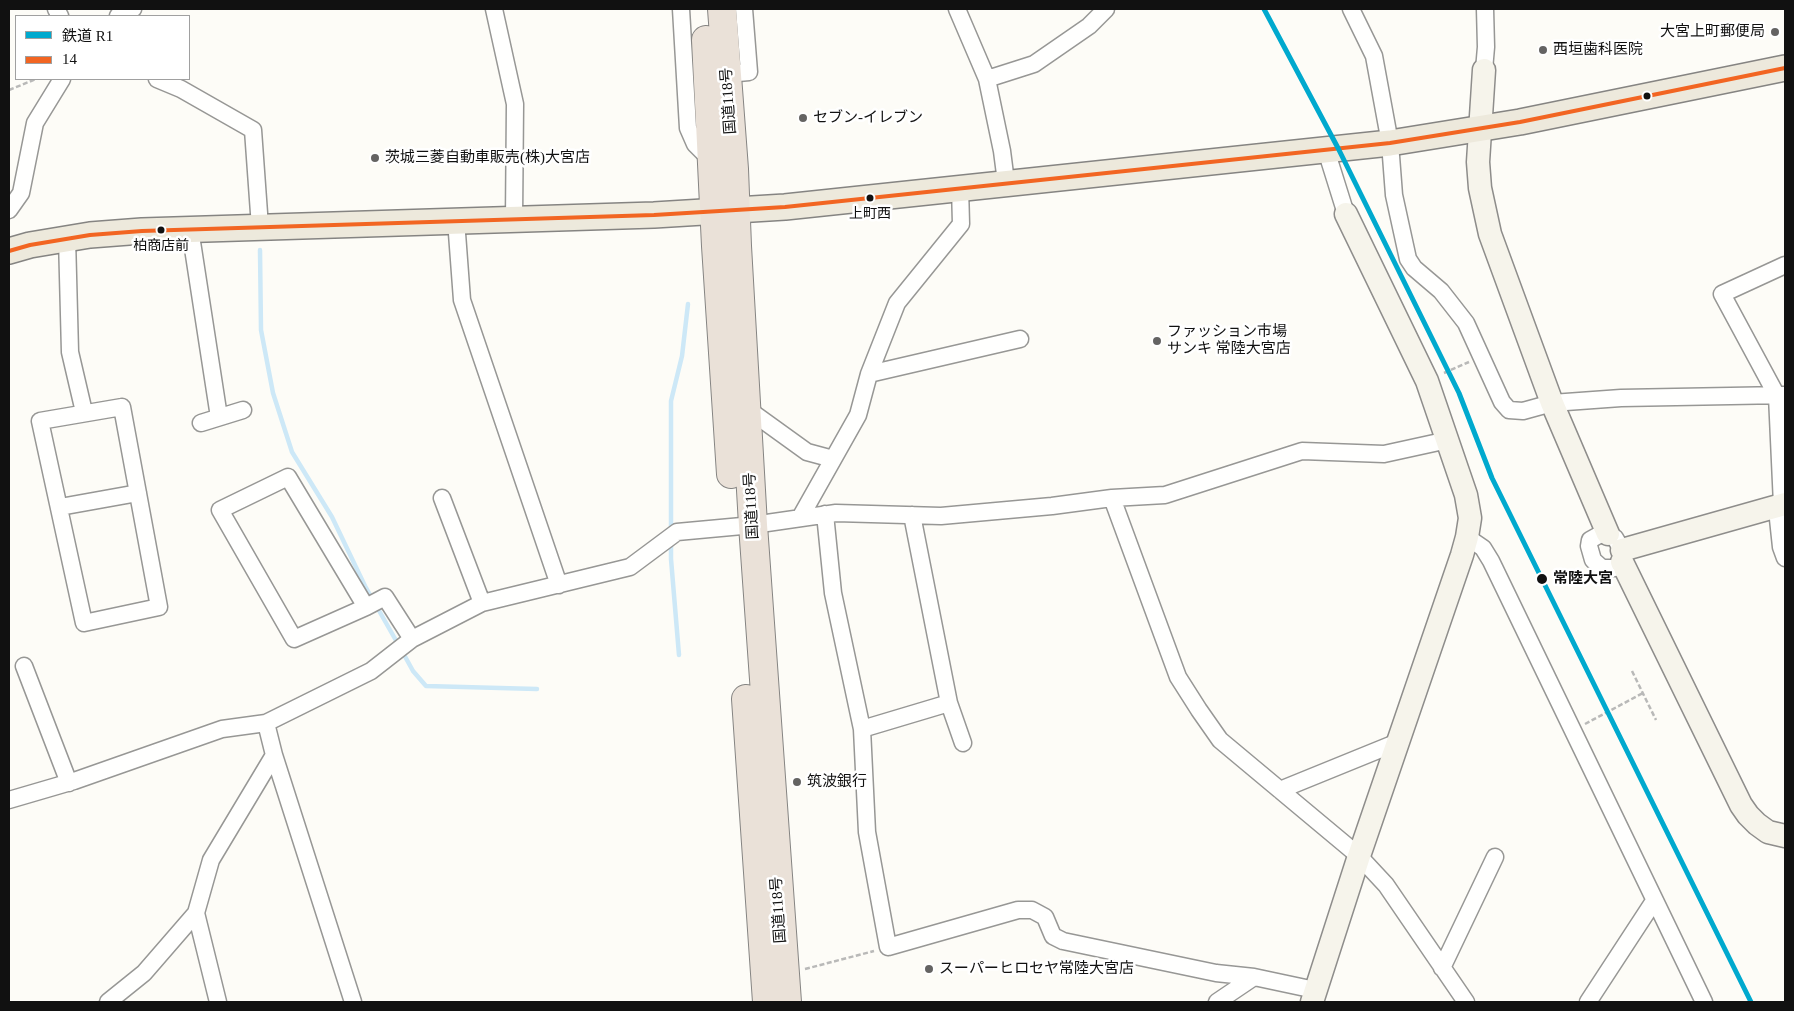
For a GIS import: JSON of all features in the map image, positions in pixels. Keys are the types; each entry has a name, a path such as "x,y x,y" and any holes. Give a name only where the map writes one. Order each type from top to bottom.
{"highway":[{"name":"国道118号","path":"704,9 711,160 725,211 746,408 744,526 786,1002"},
{"name":"国道118号","path":"722,9 727,74 725,211 744,526 767,1002"}],"main road":[{"path":"9,251 67,238 114,233 456,220 654,215 785,206 1390,143 1559,115 1785,68"}],"street":[{"path":"120,15 133,9"},
{"path":"494,9 515,104 514,219"},
{"path":"681,9 688,128 695,144 711,160"},
{"path":"727,74 749,72 744,9"},
{"path":"957,9 987,80 1002,151 1006,182"},
{"path":"987,80 1034,64 1088,26 1106,9"},
{"path":"1351,9 1374,56 1390,143 1394,195 1408,259 1414,268 1441,291 1456,308 1466,324 1502,402 1509,410 1523,410 1552,403 1621,398 1781,396"},
{"path":"1485,9 1486,47 1478,149 1480,188 1490,234 1552,403 1617,548 1741,805 1757,824 1768,832 1785,836"},
{"path":"9,210 21,193 35,123 61,80"},
{"path":"159,80 181,89 253,130 260,227"},
{"path":"825,514 833,594 862,729 866,832 888,947 1018,910 1032,910 1045,917 1052,936 1063,941 1216,973 1254,976 1314,996 1359,856 1467,537 1469,525 1469,509 1448,440 1427,381 1346,214 1326,150"},
{"path":"800,518 858,415 868,374 897,303 961,224 960,187"},
{"path":"456,220 462,300 560,585"},
{"path":"190,229 218,417"},
{"path":"67,238 70,352 84,412"},
{"path":"1785,265 1722,294 1781,396 1784,505 1778,519 1785,558"},
{"path":"868,374 1020,339"},
{"path":"122,407 138,493 159,607 84,623 40,421 122,407"},
{"path":"746,408 807,452 834,459"},
{"path":"201,423 243,410"},
{"path":"9,800 69,782 222,729 266,723 371,671 412,639 482,603 630,567 677,532 744,526 836,512 941,516 1052,506 1112,498 1165,495 1302,452 1384,454 1448,440"},
{"path":"366,607 288,477 220,510 294,639 366,607 385,597 412,639"},
{"path":"60,507 138,493"},
{"path":"442,498 482,603"},
{"path":"1112,498 1178,677 1220,740 1359,856 1386,885 1466,1002"},
{"path":"1617,548 1784,505"},
{"path":"912,515 949,703 963,743"},
{"path":"1467,537 1484,548 1491,561 1654,902 1704,1002"},
{"path":"24,666 69,782"},
{"path":"862,729 949,703"},
{"path":"266,723 274,755 354,1002"},
{"path":"1280,790 1398,742"},
{"path":"108,1002 144,973 196,913 211,860 274,755"},
{"path":"1442,968 1494,857"},
{"path":"1588,1002 1654,902"},
{"path":"196,913 218,1002"},
{"path":"1217,1002 1254,976"}],"path":[{"path":"9,90 34,80"},
{"path":"1427,381 1481,356"},
{"path":"1632,672 1656,720"},
{"path":"1581,726 1643,693"},
{"path":"801,970 888,947"}],"waterway":[{"path":"260,250 261,330 273,393 292,452 332,517 365,586 398,644"},
{"path":"671,531 671,401 682,356 688,304"},
{"path":"671,541 679,655"},
{"path":"402,651 413,671 426,686 537,689"}],"rail line":[{"name":"R1","path":"1264,9 1338,148 1459,393 1492,478 1751,1002"}],"transit line":[{"name":"14","path":"9,251 30,245 90,235 142,231 654,215 785,207 1390,143 1520,122 1785,68"}],"place":[{"name":"大宮上町郵便局","path":"1775,32"},
{"name":"西垣歯科医院","path":"1543,50"},
{"name":"セブン-イレブン","path":"803,118"},
{"name":"茨城三菱自動車販売(株)大宮店","path":"375,158"},
{"name":"上町西","path":"870,198"},
{"name":"柏商店前","path":"161,230"},
{"name":"ファッション市場 サンキ 常陸大宮店","path":"1157,341"},
{"name":"常陸大宮","path":"1542,579"},
{"name":"筑波銀行","path":"797,782"},
{"name":"スーパーヒロセヤ常陸大宮店","path":"929,969"}]}
